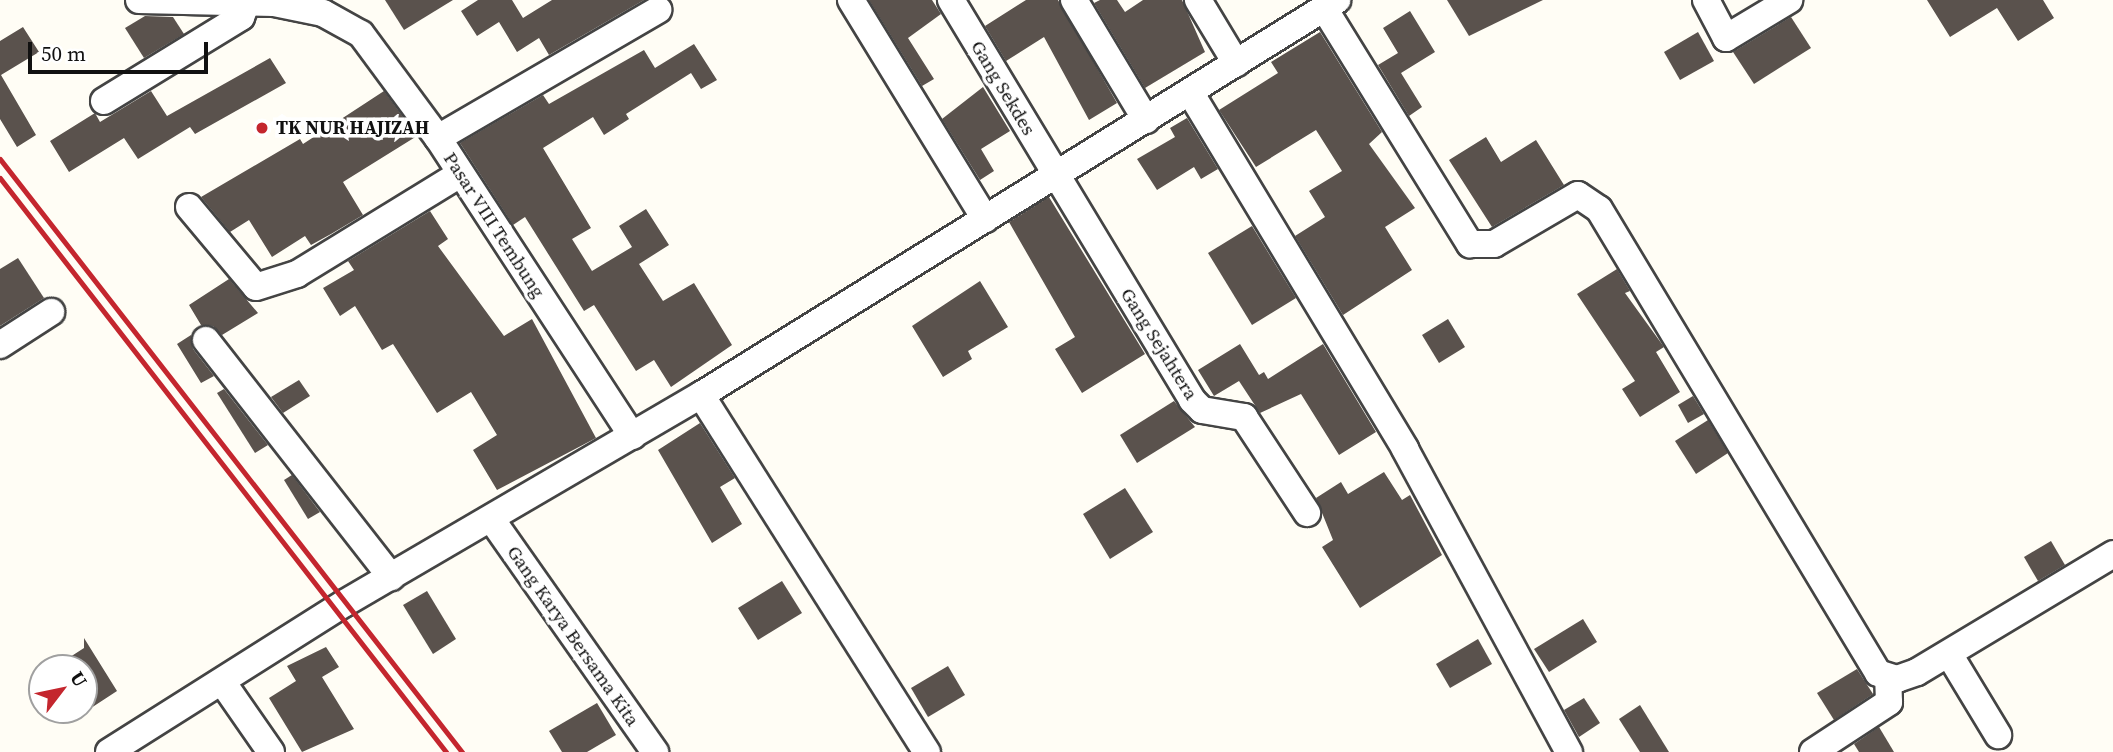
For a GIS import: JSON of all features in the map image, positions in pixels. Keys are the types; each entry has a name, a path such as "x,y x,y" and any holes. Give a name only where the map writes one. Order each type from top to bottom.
{"street":[{"name":"Pasar VIII Tembung","path":"139,0 249,1 326,6 377,51 438,138 632,436"},
{"path":"851,0 985,219"},
{"name":"Gang Sekdes","path":"951,0 1055,176"},
{"path":"1074,0 1146,120"},
{"path":"1198,0 1236,63"},
{"path":"1706,0 1726,38 1789,0"},
{"path":"104,101 242,17 249,1"},
{"path":"109,752 391,577 701,395 1331,4 1471,244 1494,244 1574,196 1585,196 1599,209 1868,659 1888,678 1889,702 1812,752"},
{"path":"438,138 658,10"},
{"path":"1190,93 1405,449 1569,752"},
{"path":"189,207 256,288 297,274 460,174"},
{"name":"Gang Sejahtera","path":"1055,176 1192,400 1202,410 1244,417 1307,513"},
{"path":"0,345 51,312"},
{"path":"206,340 391,577"},
{"path":"701,395 927,752"},
{"name":"Gang Karya Bersama Kita","path":"492,520 655,752"},
{"path":"1888,678 1917,672 2113,554"},
{"path":"1949,654 1998,736"},
{"path":"223,683 271,752"}],"building":[{"path":"385,0 453,0 404,30"},
{"path":"478,0 512,0 523,18 552,0 644,0 549,55 539,38 517,52 499,22 477,36 461,11"},
{"path":"869,0 932,0 941,14 908,38 934,79 922,86"},
{"path":"1026,0 1058,0 1117,103 1089,120 1044,37 1006,61 985,26"},
{"path":"1100,0 1117,0 1125,12 1143,0 1182,0 1205,52 1145,88 1094,3"},
{"path":"1447,0 1543,0 1469,36"},
{"path":"1927,0 2043,0 2054,18 2018,41 1997,8 1950,37"},
{"path":"1410,11 1435,52 1401,73 1422,107 1409,116 1378,65 1398,53 1383,28"},
{"path":"145,16 173,17 184,34 144,58 125,28"},
{"path":"1791,17 1811,48 1754,84 1733,52"},
{"path":"23,27 39,52 1,75 36,135 17,147 0,119 0,41"},
{"path":"1320,32 1382,132 1369,144 1415,208 1385,227 1412,270 1343,315 1295,236 1325,217 1309,191 1342,171 1316,130 1256,167 1219,110 1278,73 1271,62"},
{"path":"1698,32 1714,61 1680,80 1664,52"},
{"path":"694,44 717,80 701,89 691,73 626,114 629,119 604,135 593,117 543,148 591,228 572,239 592,271 632,247 619,226 646,209 669,245 639,264 663,301 694,283 732,345 671,387 654,360 636,371 594,305 584,311 525,217 513,225 460,143 543,95 549,104 644,50 655,68"},
{"path":"270,58 286,83 195,134 190,127 138,159 124,138 69,172 50,141 95,113 100,122 151,91 167,116"},
{"path":"983,87 1010,131 981,149 994,171 980,180 942,119"},
{"path":"384,91 417,136 343,182 363,215 331,234 311,245 305,236 272,257 249,220 230,232 201,197 300,139 303,144"},
{"path":"1187,118 1218,169 1201,179 1194,167 1157,190 1137,159 1175,137 1170,128"},
{"path":"1486,137 1501,162 1536,140 1564,185 1492,227 1449,160"},
{"path":"1049,197 1145,354 1082,393 1055,349 1075,337 1009,222"},
{"path":"430,211 448,239 438,246 504,336 532,319 596,438 497,490 473,450 497,435 471,392 437,413 393,344 382,350 355,306 340,316 323,288 354,270 348,261"},
{"path":"1252,226 1296,298 1252,325 1208,253"},
{"path":"18,258 44,298 0,326 0,269"},
{"path":"1617,269 1630,291 1625,293 1664,347 1656,352 1680,392 1640,417 1622,389 1635,381 1577,294"},
{"path":"229,279 258,313 222,335 213,326 201,325 189,305"},
{"path":"980,281 1008,327 968,351 972,359 943,377 912,326"},
{"path":"1448,319 1465,347 1439,363 1422,335"},
{"path":"191,335 193,349 214,376 201,383 177,344"},
{"path":"1240,344 1259,375 1264,372 1268,379 1323,344 1376,432 1339,455 1301,394 1260,413 1239,381 1214,396 1198,370"},
{"path":"299,380 310,396 283,413 271,397"},
{"path":"224,389 268,445 255,453 217,393"},
{"path":"1693,396 1704,414 1688,423 1678,405"},
{"path":"1174,401 1195,427 1137,463 1120,435"},
{"path":"1708,420 1728,453 1696,474 1675,441"},
{"path":"700,423 735,478 720,487 742,524 712,543 658,450"},
{"path":"1384,472 1402,500 1410,495 1442,555 1360,608 1322,547 1333,540 1316,498 1341,482 1348,494"},
{"path":"292,475 320,512 308,519 284,480"},
{"path":"1125,488 1153,532 1110,559 1083,514"},
{"path":"2051,541 2065,565 2038,581 2024,557"},
{"path":"782,581 802,613 758,640 738,608"},
{"path":"427,591 456,639 433,654 403,605"},
{"path":"1583,619 1597,642 1549,672 1534,649"},
{"path":"84,638 94,654 75,654 84,648"},
{"path":"1478,639 1492,664 1450,688 1436,664"},
{"path":"326,647 339,667 322,677 354,729 302,752 269,698 296,681 287,666"},
{"path":"98,660 117,691 98,703"},
{"path":"948,666 965,695 928,717 911,688"},
{"path":"1857,669 1873,694 1834,720 1817,693"},
{"path":"1584,698 1600,723 1579,737 1564,710"},
{"path":"597,703 616,735 587,752 562,752 549,731"},
{"path":"1640,705 1669,752 1640,752 1619,719"},
{"path":"1879,727 1894,752 1859,752 1854,744"}],"railway":[{"path":"0,159 462,752"},
{"path":"0,178 446,752"}],"place":[{"name":"TK NUR HAJIZAH","path":"262,128"}]}
